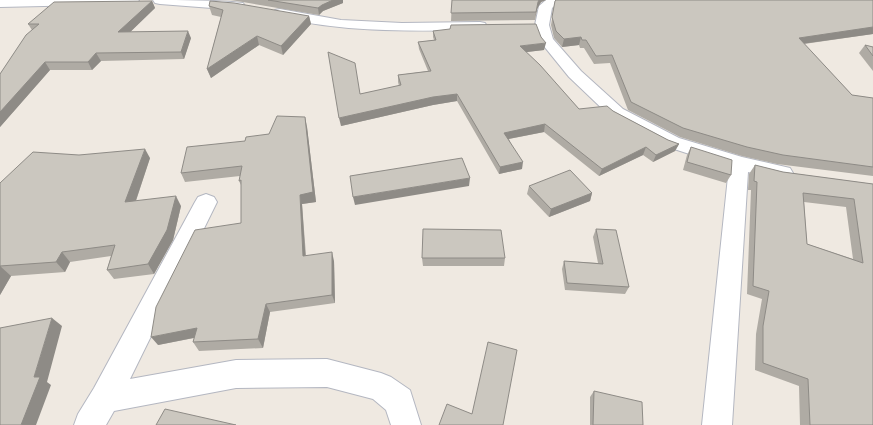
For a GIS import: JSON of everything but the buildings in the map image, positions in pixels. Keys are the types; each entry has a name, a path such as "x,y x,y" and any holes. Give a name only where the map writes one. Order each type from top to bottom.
{"street":[{"path":"2,4 132,0"},
{"path":"160,0 245,5"},
{"path":"554,0 546,6 534,26 575,74 617,113 672,142 738,163 777,172 799,175"},
{"path":"267,11 341,24 402,27 495,26"},
{"path":"717,425 738,163"},
{"path":"89,425 105,398 206,202"},
{"path":"105,398 236,374 327,373 381,387 399,401 406,425"}]}
